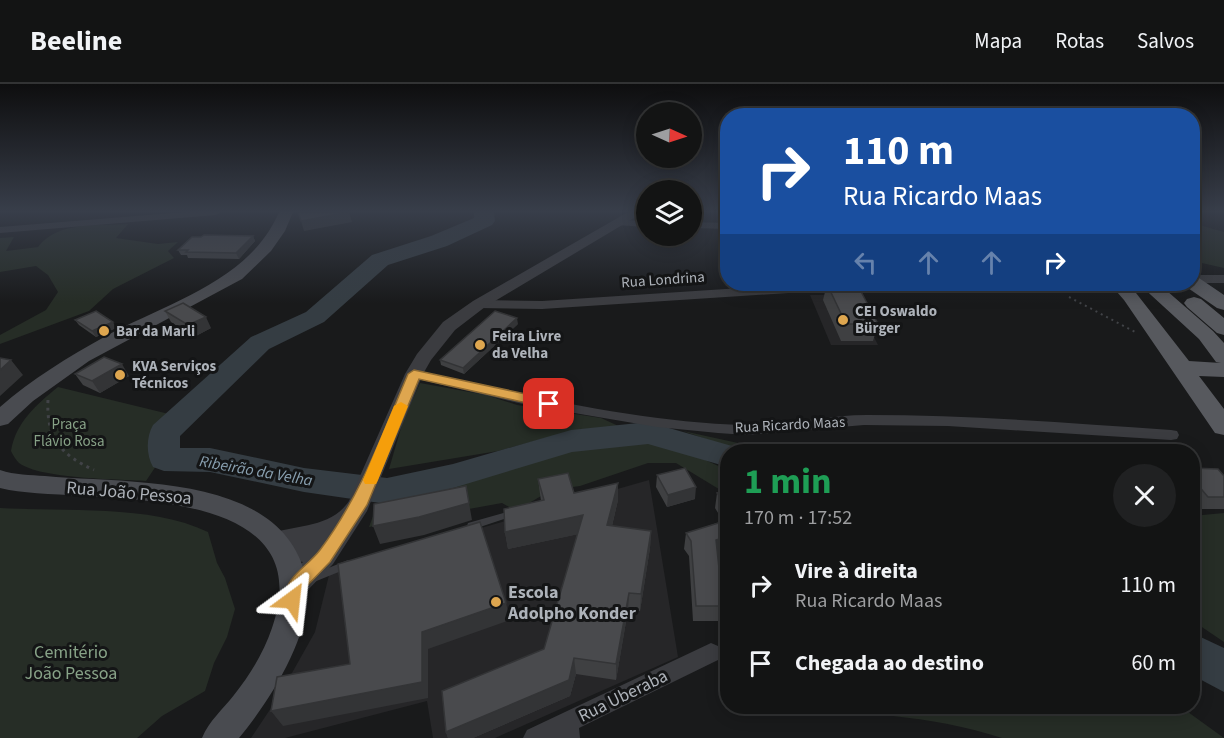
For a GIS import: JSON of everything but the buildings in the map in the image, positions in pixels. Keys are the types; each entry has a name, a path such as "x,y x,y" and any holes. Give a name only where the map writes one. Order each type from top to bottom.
{"main road":[{"path":"0,419 15,404 66,367 236,276 256,260 272,243"},
{"path":"1200,286 1224,304"},
{"path":"1126,291 1224,426"},
{"path":"1158,291 1215,332"},
{"path":"1177,291 1215,332 1224,357"},
{"path":"1182,368 1224,370"},
{"name":"Rua João Pessoa","path":"0,479 53,486 153,492 203,500 241,514 279,545 293,580"},
{"path":"218,738 254,693 271,664 283,637 293,580"}],"street":[{"path":"293,580 324,557 378,461 414,374 423,358 448,327 478,304 587,243"},
{"path":"1200,280 1224,279"},
{"name":"Rua Londrina","path":"478,304 542,305 758,291"},
{"name":"Rua Ricardo Maas","path":"414,374 527,400 657,422 718,428 747,430 864,420 948,421 1171,435"},
{"path":"279,545 345,521"},
{"path":"293,580 310,553 345,521"},
{"path":"279,545 310,553"},
{"name":"Rua Uberaba","path":"534,738 568,730 711,653"}],"lane":[{"path":"464,529 507,515"},
{"path":"293,580 356,562"}],"path":[{"path":"1060,291 1113,322 1142,335"},
{"path":"48,399 46,412 50,433 64,453 80,465 102,473"}],"shaded area":[{"name":"CEI Oswaldo Bürger","path":"810,295 853,295 878,345 831,345"},
{"name":"Escola Adolpho Konder","path":"649,480 678,657 495,738 433,738 427,701 285,738 251,738 279,696 315,632 330,571"}],"green space":[{"path":"0,243 11,243 6,251 38,247 42,243 177,243 168,251 174,258 113,289 89,311 0,344 0,335 46,310 58,292 48,275 36,266 0,272"},
{"path":"1200,243 1224,243 1224,268 1200,263"},
{"path":"420,383 486,395 517,405 601,418 625,429 542,439 498,451 389,469 403,421"},
{"name":"Praça Flávio Rosa","path":"58,387 169,414 151,442 152,456 158,463 146,481 61,475 19,463 11,451 17,431 28,415"},
{"path":"683,431 752,444 720,444"},
{"path":"642,438 688,452 720,467 720,490 676,463 648,463 580,486 551,490 516,511 502,503 369,527 380,497 481,475 558,453"},
{"name":"Cemitério João Pessoa","path":"0,508 134,513 185,523 208,532 235,609 227,637 214,663 205,691 162,716 137,738 0,738"},
{"path":"1224,513 1224,642 1200,626 1200,515"},
{"path":"872,714 1191,714 1224,738 1002,738 948,724"}],"waterway":[{"name":"Ribeirão da Velha","path":"434,243 380,260 315,317 260,343 164,433 164,459 210,460 304,480 387,491 453,476 571,441 648,433 720,454"},
{"name":"Ribeirão da Velha","path":"1200,657 1224,671"}],"slow traffic":[{"path":"370,480 401,406"}],"place":[{"name":"CEI Oswaldo Bürger","path":"843,320"},
{"name":"Bar da Marli","path":"104,331"},
{"name":"Feira Livre da Velha","path":"480,345"},
{"name":"KVA Serviços Técnicos","path":"120,375"},
{"name":"Escola Adolpho Konder","path":"496,602"}],"route":[{"path":"292,600 294,587 324,557 359,505 414,374 549,404"}]}
